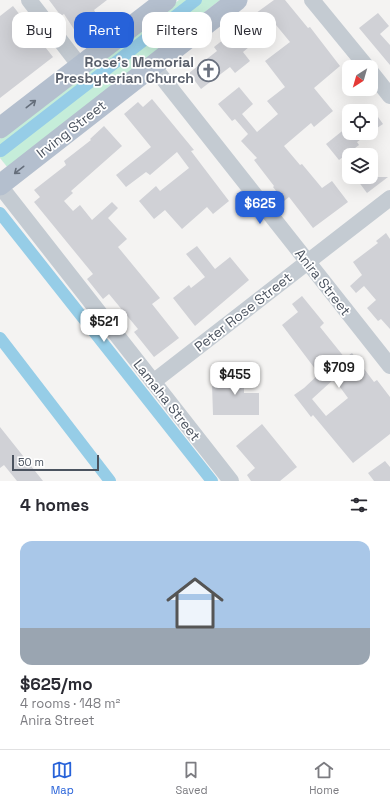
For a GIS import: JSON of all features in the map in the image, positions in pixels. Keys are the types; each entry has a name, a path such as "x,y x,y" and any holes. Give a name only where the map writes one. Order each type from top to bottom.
{"main road":[{"path":"0,128 166,0"},
{"name":"Irving Street","path":"0,186 237,0"}],"street":[{"path":"28,0 80,66"},
{"path":"312,0 361,60"},
{"name":"Anira Street","path":"153,66 390,366"},
{"path":"378,81 390,96"},
{"name":"Lamaha Street","path":"0,186 231,481"},
{"name":"Peter Rose Street","path":"153,382 390,198"}],"green space":[{"path":"179,0 220,0 205,12 164,12"},
{"path":"142,29 142,48 159,48 8,168 0,158 0,139 117,48 134,48 134,35"}],"building":[{"path":"49,0 107,0 94,10 95,12 74,12 74,29 66,17 66,12 58,12"},
{"path":"274,0 285,0 308,28 310,27 340,66 314,88 333,111 314,127 311,123 284,146 300,165 302,164 322,188 332,181 348,202 313,228 289,197 284,201 273,187 274,186 254,160 257,158 241,141 248,134 235,119 232,121 218,104 239,87 253,104 242,114 257,132 278,114 267,101 285,87 265,61 290,42 276,25 276,12 258,12"},
{"path":"13,6 18,12 12,12 12,48 46,48 53,57 0,98 0,16"},
{"path":"378,13 389,26 380,34 390,45 390,65 359,28"},
{"path":"220,42 220,48 248,48 243,52 250,61 235,73 230,67 201,89 189,73 217,51 214,47"},
{"path":"152,99 194,150 191,151 229,201 213,214 207,207 182,229 165,210 154,219 139,201 156,186 160,191 189,168 177,152 150,175 146,172 126,187 116,175 151,147 124,114 138,102 143,107"},
{"path":"378,117 383,124 378,127"},
{"path":"104,126 122,146 71,191 73,193 64,201 73,211 80,205 92,220 112,202 118,208 108,218 127,239 118,247 160,298 152,304 179,338 154,357 134,332 138,329 109,294 103,299 87,279 93,274 34,202 40,197 34,190 66,165 64,161 91,140 90,139"},
{"path":"342,131 342,140 360,140 357,142 359,145 355,148 342,148 342,158 339,160 326,144"},
{"path":"378,177 388,177 367,193 360,184 378,184"},
{"path":"386,233 390,239 390,329 381,319 378,321 367,308 376,300 364,286 356,293 350,286 362,275 353,262 378,243 376,241"},
{"path":"197,246 215,269 230,257 249,280 195,326 173,298 189,285 191,288 205,277 186,254"},
{"path":"302,296 324,323 320,327 345,358 352,353 374,382 377,380 390,397 390,434 353,463 313,415 311,417 294,395 319,374 282,325 298,312 292,304","holes":["334,379 348,398 326,416 312,399"]},
{"path":"233,362 244,362 244,393 259,393 259,415 213,415 212,384 233,384"},
{"path":"262,424 297,467 280,481 251,481 247,475 255,468 236,446"},
{"path":"0,427 43,481 17,481 4,465 0,468"},
{"path":"385,461 390,467 390,481 374,481 368,473"}],"waterway":[{"path":"1,151 196,0"},
{"path":"0,213 212,481"},
{"path":"0,338 110,481"}],"place":[{"name":"Rose's Memorial Presbyterian Church","path":"209,70"}]}
